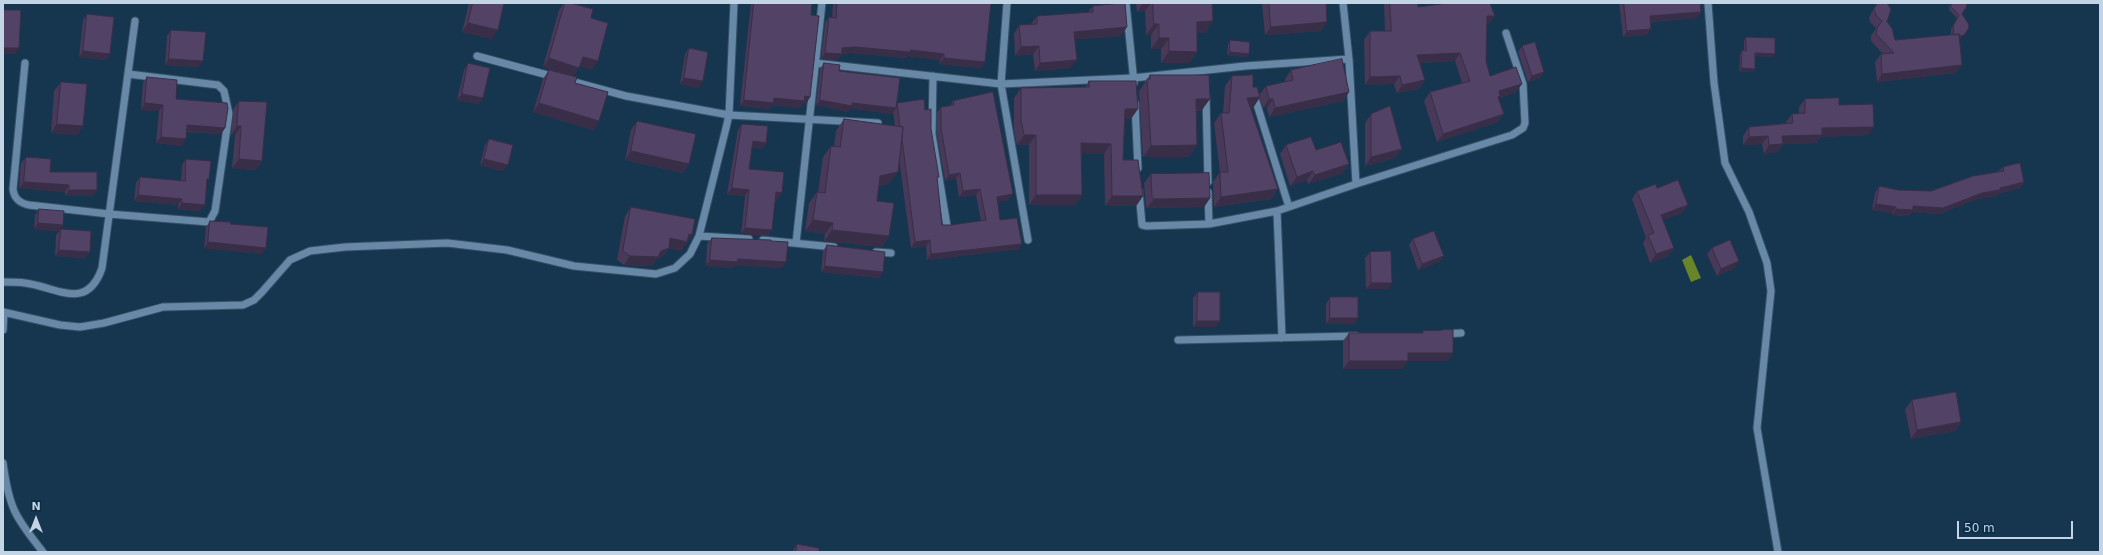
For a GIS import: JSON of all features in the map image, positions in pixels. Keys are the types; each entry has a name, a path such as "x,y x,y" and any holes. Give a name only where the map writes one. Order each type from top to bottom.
{"street":[{"path":"3,330 4,313 80,327 104,323 163,307 243,305 254,300 290,260 310,251 345,247 447,243 507,250 574,266 656,274 675,268 690,254 699,236 729,115 734,3"},
{"path":"796,243 822,3"},
{"path":"1007,3 1001,84 1028,240"},
{"path":"1126,3 1133,78 1138,173"},
{"path":"1343,3 1349,59 1356,184"},
{"path":"1708,3 1714,83 1725,163 1749,212 1767,263 1771,291 1757,428 1778,552"},
{"path":"3,282 24,282 71,294 92,288 98,280 102,268 135,21"},
{"path":"1139,181 1142,225 1209,224 1277,211 1356,184 1512,135 1523,128 1525,123 1523,84 1506,33"},
{"path":"477,56 626,96 729,115 878,123"},
{"path":"815,63 1001,84 1133,78 1206,78 1246,70 1349,59"},
{"path":"25,63 14,195 22,204 109,214 209,222 215,211 229,114 224,91 218,85 128,74"},
{"path":"932,76 932,134 947,226"},
{"path":"1206,78 1209,224"},
{"path":"1252,88 1289,207"},
{"path":"1277,211 1282,338"},
{"path":"699,236 844,248"},
{"path":"867,251 891,253"},
{"path":"1437,334 1460,333"},
{"path":"1178,340 1367,336"},
{"path":"3,463 7,493 12,510 22,526 43,552"}],"shaded area":[{"path":"1691,255 1701,278 1691,282 1682,260"}],"building":[{"path":"473,3 504,3 498,30 468,23"},
{"path":"565,3 593,9 591,18 608,23 598,61 583,57 579,68 549,58"},
{"path":"754,3 812,3 811,15 819,16 810,97 805,96 804,101 774,98 773,103 744,100"},
{"path":"837,3 991,3 985,62 944,58 944,54 911,50 910,52 855,47 842,48 842,54 825,53 829,17 836,18"},
{"path":"1125,3 1127,27 1074,32 1077,60 1040,63 1039,46 1021,47 1019,25 1037,24 1037,16 1093,12 1093,6"},
{"path":"1153,3 1212,3 1213,21 1197,22 1197,52 1169,51 1169,38 1159,38 1159,24 1154,24"},
{"path":"1269,3 1326,3 1327,22 1271,27"},
{"path":"1390,3 1418,3 1418,7 1449,3 1490,3 1495,16 1487,16 1486,61 1490,76 1516,67 1522,84 1499,91 1500,96 1498,97 1504,114 1443,134 1430,92 1470,81 1460,53 1417,55 1425,80 1402,85 1400,76 1370,77 1370,31 1391,31"},
{"path":"1624,3 1700,3 1701,12 1650,16 1651,29 1627,31"},
{"path":"1878,3 1887,3 1891,9 1887,22 1892,28 1895,40 1959,34 1962,65 1882,74 1881,54 1894,53 1876,34 1877,28 1882,21 1876,15 1874,9"},
{"path":"1952,3 1966,3 1967,6 1962,14 1968,23 1969,28 1964,35 1954,35 1953,26 1959,15 1951,7"},
{"path":"3,10 21,10 19,48 3,48"},
{"path":"87,14 114,17 110,54 83,51"},
{"path":"171,30 206,32 203,61 169,59"},
{"path":"1746,37 1775,38 1775,54 1755,53 1755,69 1741,68 1742,50 1746,51"},
{"path":"1230,40 1250,42 1249,54 1230,52"},
{"path":"1535,42 1544,72 1532,76 1522,46"},
{"path":"689,48 708,52 703,81 684,78"},
{"path":"1342,59 1349,92 1275,108 1273,99 1269,99 1266,86 1293,80 1291,70"},
{"path":"468,63 490,68 483,98 462,94"},
{"path":"824,63 840,65 839,71 900,78 896,108 852,103 852,106 820,100"},
{"path":"549,70 577,77 575,83 608,92 599,121 539,103"},
{"path":"1150,75 1209,75 1210,99 1196,99 1197,145 1151,146 1147,79 1150,79"},
{"path":"1253,75 1253,87 1257,87 1260,97 1247,98 1278,189 1221,197 1220,172 1228,172 1221,113 1229,113 1232,76"},
{"path":"147,77 177,80 176,99 227,103 228,108 225,128 187,125 186,139 161,137 163,105 145,103"},
{"path":"1089,81 1136,81 1138,109 1125,109 1123,160 1138,160 1143,196 1112,196 1111,144 1081,143 1082,195 1036,195 1036,135 1024,135 1021,120 1021,88 1089,87"},
{"path":"61,82 87,84 83,126 57,124"},
{"path":"993,92 1013,194 997,197 1000,220 1017,218 1022,244 931,254 930,240 915,242 902,139 903,127 900,126 897,103 924,99 925,110 931,109 931,129 939,177 937,177 942,225 951,225 986,220 980,189 963,191 960,173 949,175 941,128 941,107 954,105 953,101"},
{"path":"1839,98 1839,105 1873,104 1874,127 1822,128 1822,135 1782,136 1783,144 1769,145 1768,136 1749,137 1749,127 1793,123 1792,114 1805,113 1805,99"},
{"path":"239,101 267,102 262,161 239,159 241,126 237,126"},
{"path":"1390,106 1402,149 1371,157 1371,114"},
{"path":"844,119 903,127 898,172 880,176 877,201 894,203 889,236 832,230 833,223 813,220 817,192 825,193 831,146 840,147"},
{"path":"637,121 696,134 689,164 631,151"},
{"path":"742,124 768,126 766,143 753,141 749,169 784,172 782,193 776,192 772,230 745,228 749,190 732,188"},
{"path":"1311,137 1316,150 1341,142 1349,164 1315,175 1313,171 1297,177 1286,145"},
{"path":"489,139 513,145 508,165 484,159"},
{"path":"26,157 51,159 50,172 97,172 97,190 69,190 69,185 24,182"},
{"path":"186,159 211,161 209,179 207,179 205,205 182,203 182,199 138,195 140,177 185,181"},
{"path":"2020,163 2024,182 2000,188 2000,190 1982,193 1943,208 1913,206 1913,210 1896,209 1896,207 1876,204 1879,186 1898,190 1931,191 1973,176 2004,171 2003,167"},
{"path":"1209,173 1210,198 1154,199 1152,197 1151,174"},
{"path":"1678,180 1688,205 1661,215 1674,248 1656,254 1648,235 1654,233 1637,191 1656,184 1657,188"},
{"path":"631,207 695,219 692,235 689,234 687,242 670,238 669,248 661,251 658,257 630,256 623,251"},
{"path":"39,209 64,211 63,225 38,223"},
{"path":"210,221 268,227 266,248 208,242"},
{"path":"61,229 91,231 90,252 59,250"},
{"path":"1434,231 1444,256 1422,264 1413,239"},
{"path":"712,238 788,242 786,262 738,259 737,262 710,260"},
{"path":"1730,240 1739,261 1721,269 1712,248"},
{"path":"827,245 885,252 883,272 825,266"},
{"path":"1391,251 1392,283 1371,283 1370,252"},
{"path":"1198,292 1220,292 1220,321 1197,321"},
{"path":"1330,297 1358,297 1358,318 1330,318"},
{"path":"1453,330 1453,353 1408,353 1408,361 1349,361 1349,333 1423,333 1423,331"},
{"path":"1956,392 1961,422 1917,430 1912,400"},
{"path":"797,544 819,548 819,552 796,552"}]}
